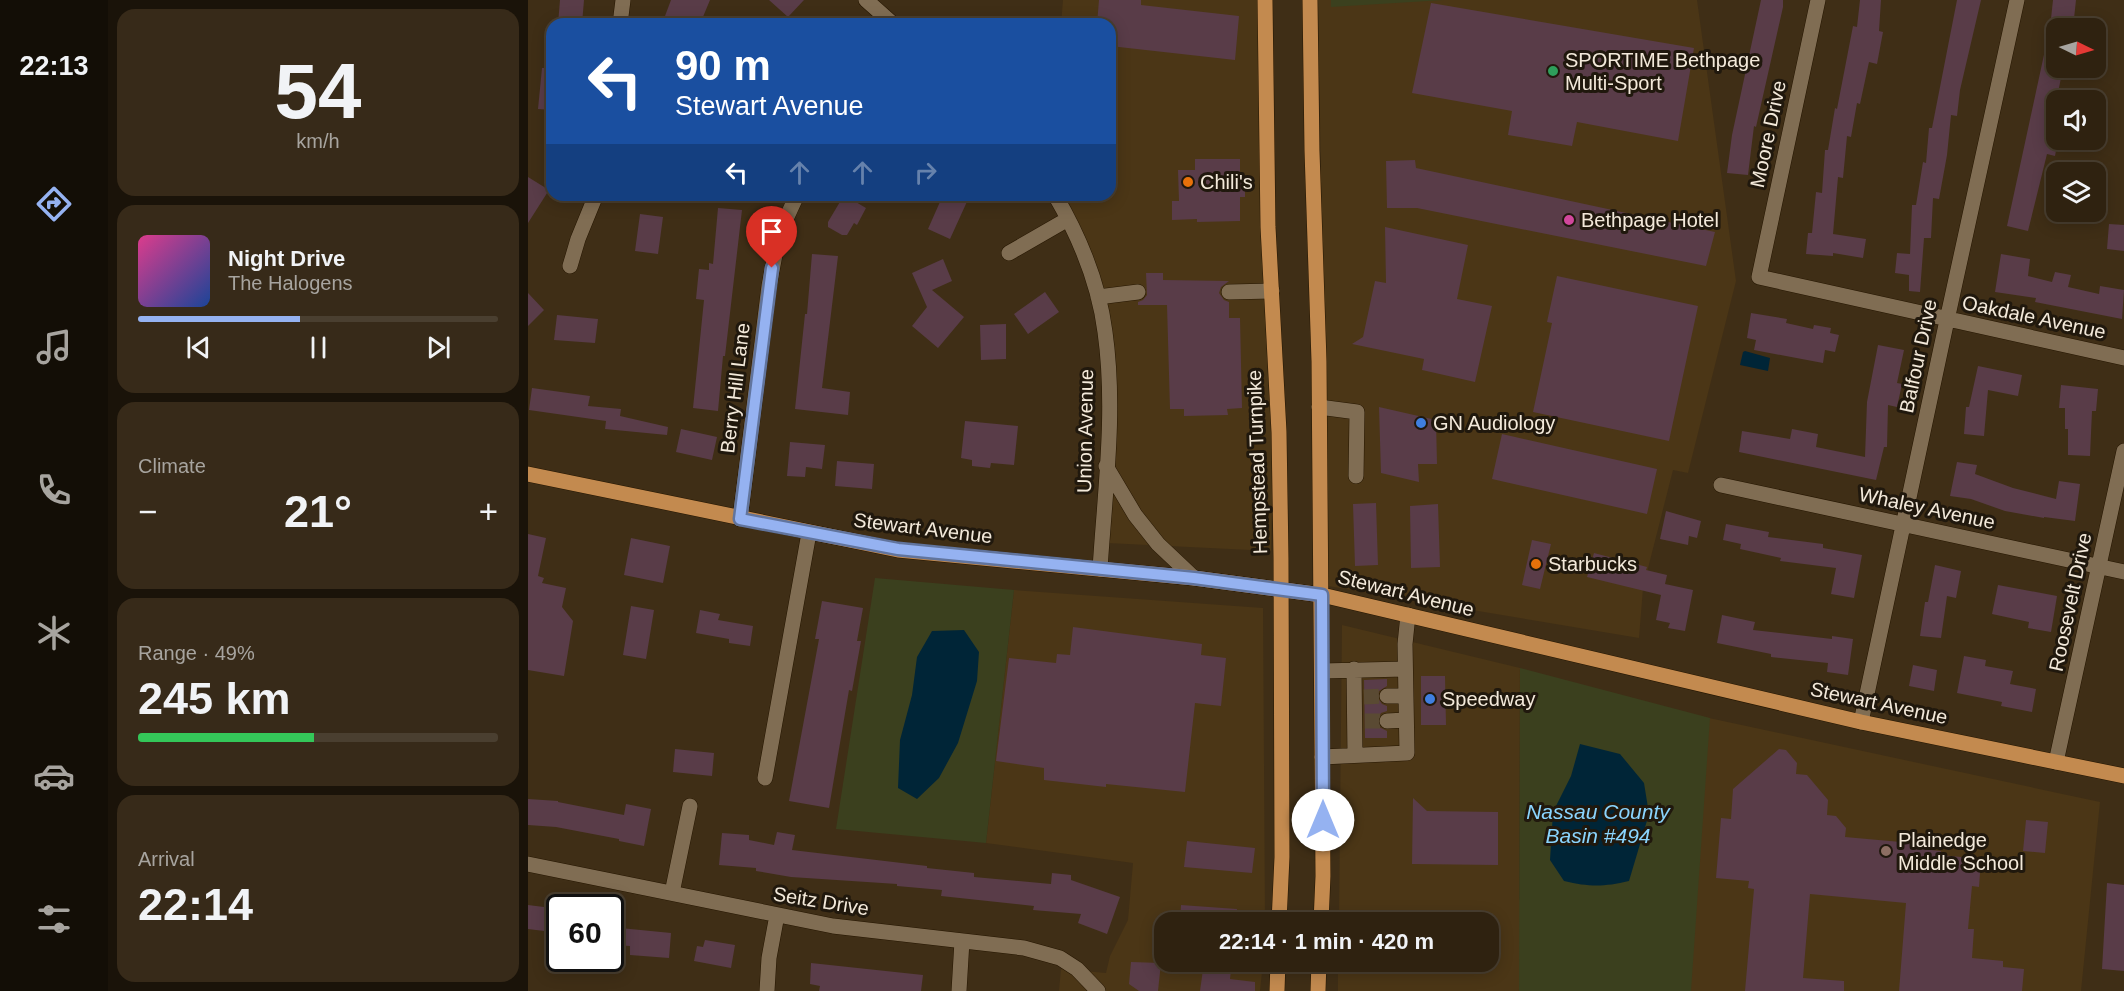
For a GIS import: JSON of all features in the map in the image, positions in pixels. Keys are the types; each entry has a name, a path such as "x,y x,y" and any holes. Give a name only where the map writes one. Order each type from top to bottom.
{"main road":[{"name":"Hempstead Turnpike","path":"1265,0 1268,228 1279,432 1282,857 1279,912"},
{"path":"1310,0 1322,595 1321,912"},
{"name":"Stewart Avenue","path":"528,474 740,519 898,549 1194,578 1322,595 1862,722 2124,776"},
{"path":"1277,991 1278,972"},
{"path":"1318,991 1319,972"}],"street":[{"path":"621,18 623,0"},
{"path":"866,0 886,18"},
{"name":"Moore Drive","path":"1759,277 1818,0"},
{"name":"Balfour Drive","path":"1862,722 2017,0"},
{"path":"570,266 594,201"},
{"name":"Berry Hill Lane","path":"740,519 769,286 779,234 794,201"},
{"name":"Union Avenue","path":"1058,201 1077,239 1098,297 1105,331 1110,400 1100,569"},
{"path":"1009,253 1068,219"},
{"name":"Oakdale Avenue","path":"1759,277 2124,358"},
{"path":"1229,292 1272,291"},
{"path":"1098,297 1138,292"},
{"path":"1319,407 1357,412 1356,476"},
{"name":"Roosevelt Drive","path":"2056,762 2124,451"},
{"path":"1106,466 1135,514 1158,544 1194,578"},
{"name":"Whaley Avenue","path":"1720,484 2124,572"},
{"path":"765,778 809,532"},
{"path":"1322,757 1407,753 1405,669 1407,615"},
{"path":"1354,669 1359,697 1360,722 1355,755"},
{"path":"1322,671 1405,669"},
{"path":"1387,696 1406,696"},
{"path":"1387,720 1406,720"},
{"path":"672,893 690,806"},
{"name":"Seitz Drive","path":"528,864 833,926 1024,948 1060,958 1077,969 1098,991"},
{"path":"767,991 777,915"},
{"path":"959,991 962,941"}],"shaded area":[{"path":"1063,0 1258,0 1275,345 1271,551 1107,543 1110,316 1062,201 1116,201 1116,18 1062,18"},
{"path":"1318,0 1697,0 1736,281 1688,473 1673,470 1643,588 1639,638 1328,586"},
{"path":"1014,590 1263,608 1265,912 1154,912 1154,972 1262,972 1260,991 1059,991 1061,969 1106,973 1110,956 1128,920 1133,863 986,843"},
{"name":"Plainedge Middle School","path":"1342,625 1520,668 1519,900 1695,715 2100,802 2081,991 1338,991 1338,972 1499,972 1499,912 1339,912"}],"green space":[{"path":"1331,0 1444,0 1331,7"},
{"path":"875,578 1014,590 986,843 836,829"},
{"path":"1520,668 1710,718 1691,991 1519,991"}],"water":[{"path":"1745,351 1770,358 1768,371 1740,365"},
{"path":"964,630 979,652 977,681 958,743 939,778 917,799 898,788 900,740 912,695 917,657 932,631"},
{"name":"Nassau County Basin #494","path":"1580,744 1620,754 1644,783 1649,814 1629,881 1596,886 1564,881 1550,860 1553,812 1571,776"}],"building":[{"path":"560,0 584,0 582,18 558,18"},
{"path":"671,0 710,0 702,18 665,16"},
{"path":"769,0 804,0 788,17"},
{"path":"1099,0 1141,0 1141,5 1239,16 1235,60 1116,47 1116,18 1098,18"},
{"path":"1761,0 1783,0 1783,7 1756,127 1754,126 1748,175 1727,173 1732,135"},
{"path":"1860,0 1881,0 1879,31 1883,32 1877,64 1869,62 1860,104 1857,103 1851,137 1847,136 1843,178 1838,177 1833,234 1866,239 1863,258 1833,253 1833,256 1806,254 1808,233 1812,233 1816,192 1822,193 1825,150 1828,150 1853,26 1857,27"},
{"path":"1957,0 1981,0 1960,90 1957,116 1951,115 1939,199 1933,198 1931,238 1924,238 1920,292 1909,291 1909,275 1895,273 1897,253 1910,254 1912,205 1916,205 1923,162 1926,163 1929,128 1932,128"},
{"path":"2053,0 2076,0 2074,18 2051,18"},
{"name":"SPORTIME Bethpage Multi-Sport","path":"1431,3 1694,48 1678,141 1577,122 1572,146 1508,135 1512,111 1412,93"},
{"path":"2046,50 2046,78 2061,78 2059,90 2046,90 2046,150 2056,150 2055,156 2047,154 2028,231 2007,226"},
{"path":"542,68 546,68 546,110 538,109"},
{"path":"1195,159 1240,159 1240,176 1245,176 1245,197 1240,197 1240,221 1172,220 1172,201 1179,201 1178,170 1195,170"},
{"name":"Bethpage Hotel","path":"1415,160 1416,168 1715,232 1706,266 1417,208 1387,208 1386,161"},
{"path":"528,177 546,188 546,195 528,223"},
{"path":"840,201 854,201 866,208 857,225 854,223 847,235 842,235 828,227 828,222"},
{"path":"940,201 967,201 950,239 928,229"},
{"path":"718,208 742,210 718,411 693,408 704,300 696,299 699,269 709,270 709,263 713,264"},
{"path":"640,214 663,217 658,254 635,251"},
{"path":"2109,224 2124,225 2124,251 2107,249"},
{"path":"1385,227 1468,245 1457,299 1492,306 1475,382 1422,370 1424,359 1352,344 1363,337 1375,281 1386,283"},
{"path":"812,254 838,256 822,388 850,392 848,415 795,409"},
{"path":"2001,254 2030,259 2028,276 2052,282 2055,272 2071,275 2068,287 2099,294 2100,286 2124,290 2122,319 2035,302 2036,298 1995,292"},
{"path":"943,259 952,281 932,290 964,317 938,348 912,326 927,307 912,273"},
{"path":"1146,273 1163,273 1163,280 1229,281 1221,287 1219,293 1224,300 1229,302 1229,318 1240,318 1242,408 1227,409 1228,415 1184,416 1184,409 1170,409 1167,305 1138,305 1138,302 1147,295"},
{"path":"1557,276 1698,306 1669,441 1533,412 1552,323 1547,322"},
{"path":"1045,292 1059,312 1028,334 1014,314"},
{"path":"528,293 544,310 528,326"},
{"path":"1751,313 1787,319 1786,323 1813,329 1814,325 1831,328 1830,333 1839,335 1835,352 1825,350 1823,363 1754,350 1756,340 1747,338"},
{"path":"557,315 598,319 595,343 554,340"},
{"path":"1006,324 1006,359 981,360 980,325"},
{"path":"1878,345 1904,350 1897,383 1902,384 1897,407 1888,405 1887,447 1884,447 1876,480 1739,452 1742,431 1790,439 1792,429 1818,434 1816,447 1865,457 1867,402"},
{"path":"1978,366 2022,375 2018,396 1988,390 1984,436 1964,434 1966,407 1969,407"},
{"path":"2061,385 2098,389 2096,411 2092,411 2090,456 2068,455 2065,408 2059,408"},
{"path":"532,388 590,396 588,406 621,409 620,416 668,427 667,435 605,429 606,421 529,410"},
{"path":"1379,407 1436,420 1437,464 1418,464 1419,482 1381,473"},
{"path":"965,421 1018,426 1014,465 991,463 990,468 972,466 972,460 961,458"},
{"path":"681,429 717,437 712,460 676,452"},
{"path":"1502,434 1657,469 1647,514 1492,479"},
{"path":"790,442 825,445 822,469 806,467 805,477 787,476"},
{"path":"837,461 874,464 872,489 835,486"},
{"path":"1957,462 1977,465 1975,474 2013,488 2056,499 2059,481 2080,484 2075,521 2005,511 1971,499 1950,496"},
{"path":"1376,503 1378,565 1355,566 1353,504"},
{"path":"1438,504 1440,567 1411,568 1410,506"},
{"path":"1666,511 1701,521 1697,538 1689,536 1688,545 1660,539"},
{"path":"1726,524 1769,532 1768,537 1823,544 1823,548 1862,555 1854,598 1831,594 1836,568 1780,561 1781,558 1740,549 1741,544 1723,540"},
{"path":"528,534 546,538 538,576 544,578 542,583 566,588 562,607 573,621 564,676 528,670"},
{"path":"631,538 670,546 663,583 624,575"},
{"name":"Starbucks","path":"1532,540 1551,544 1540,589 1522,585"},
{"path":"1594,553 1647,567 1646,570 1667,575 1665,584 1693,590 1685,631 1668,628 1670,623 1656,620 1661,595 1587,577"},
{"path":"1935,565 1961,571 1956,598 1947,596 1941,638 1920,636 1925,602 1928,602"},
{"path":"1998,585 2057,596 2051,632 2028,628 2029,622 1992,614"},
{"path":"822,601 863,608 857,641 861,641 852,691 849,690 829,808 789,801 819,639 815,639"},
{"path":"631,606 654,610 646,659 623,655"},
{"path":"700,610 720,614 718,620 753,626 750,646 729,643 729,639 696,633"},
{"path":"1722,615 1755,622 1753,630 1832,639 1832,636 1853,639 1848,675 1827,672 1828,663 1771,657 1771,654 1717,643"},
{"path":"1073,627 1202,644 1201,655 1226,658 1221,706 1195,703 1185,792 1044,780 1044,768 996,761 1009,658 1056,663 1057,654 1070,655"},
{"path":"1964,656 1986,660 1985,666 2013,671 2010,684 2036,689 2032,712 2001,706 2002,702 1957,693"},
{"path":"1913,665 1937,670 1934,691 1909,686"},
{"path":"1421,676 1445,676 1446,725 1421,725"},
{"path":"1387,679 1387,686 1379,691 1377,697 1382,704 1387,706 1387,711 1381,713 1377,721 1379,727 1387,731 1387,738 1365,738 1364,680"},
{"path":"675,749 714,753 712,776 673,772"},
{"path":"1779,749 1786,750 1797,763 1796,774 1807,775 1828,800 1827,815 1836,816 1846,828 1845,837 1912,843 1911,848 1941,851 1941,855 1981,859 1979,887 1972,886 1968,929 1974,929 1972,958 2003,961 2003,967 2024,969 2022,991 1899,991 1906,903 1810,894 1803,978 1844,981 1844,991 1745,991 1754,889 1748,888 1749,881 1716,878 1721,818 1731,819 1733,789"},
{"path":"1413,798 1427,811 1498,812 1498,865 1412,864"},
{"path":"528,799 558,801 624,815 626,804 651,809 644,846 556,827 528,825"},
{"path":"2026,820 2048,822 2045,853 2023,851"},
{"path":"777,832 795,835 792,850 927,866 927,868 974,873 974,877 1051,884 1052,873 1071,875 1071,880 1120,897 1107,934 1078,923 1081,914 1033,910 1034,906 941,896 942,890 897,886 897,884 791,877 756,871 756,868 719,865 722,833 749,835 749,840 774,845"},
{"path":"1187,841 1255,848 1252,873 1184,867"},
{"path":"2107,883 2124,885 2124,971 2102,969"},
{"path":"528,905 546,907 546,931 528,929"},
{"path":"1181,905 1237,909 1237,912 1181,912"},
{"path":"624,928 671,933 669,958 630,955 630,946 624,946"},
{"path":"705,940 735,945 731,968 694,961 697,946 703,947"},
{"path":"1131,962 1154,963 1154,972 1160,972 1158,991 1139,991 1129,984"},
{"path":"811,963 923,975 921,991 819,991 820,986 810,984"},
{"path":"1203,972 1231,972 1230,979 1255,982 1255,991 1200,991"}],"tunnel":[{"path":"1364,697 1387,696"},
{"path":"1365,721 1387,721"}],"place":[{"name":"SPORTIME Bethpage Multi-Sport","path":"1553,71"},
{"name":"Chili's","path":"1188,182"},
{"name":"Bethpage Hotel","path":"1569,220"},
{"name":"GN Audiology","path":"1421,423"},
{"name":"Starbucks","path":"1536,564"},
{"name":"Speedway","path":"1430,699"},
{"name":"Plainedge Middle School","path":"1886,851"}],"route":[{"path":"772,268 740,519 898,549 1194,578 1322,595 1323,820"}]}
